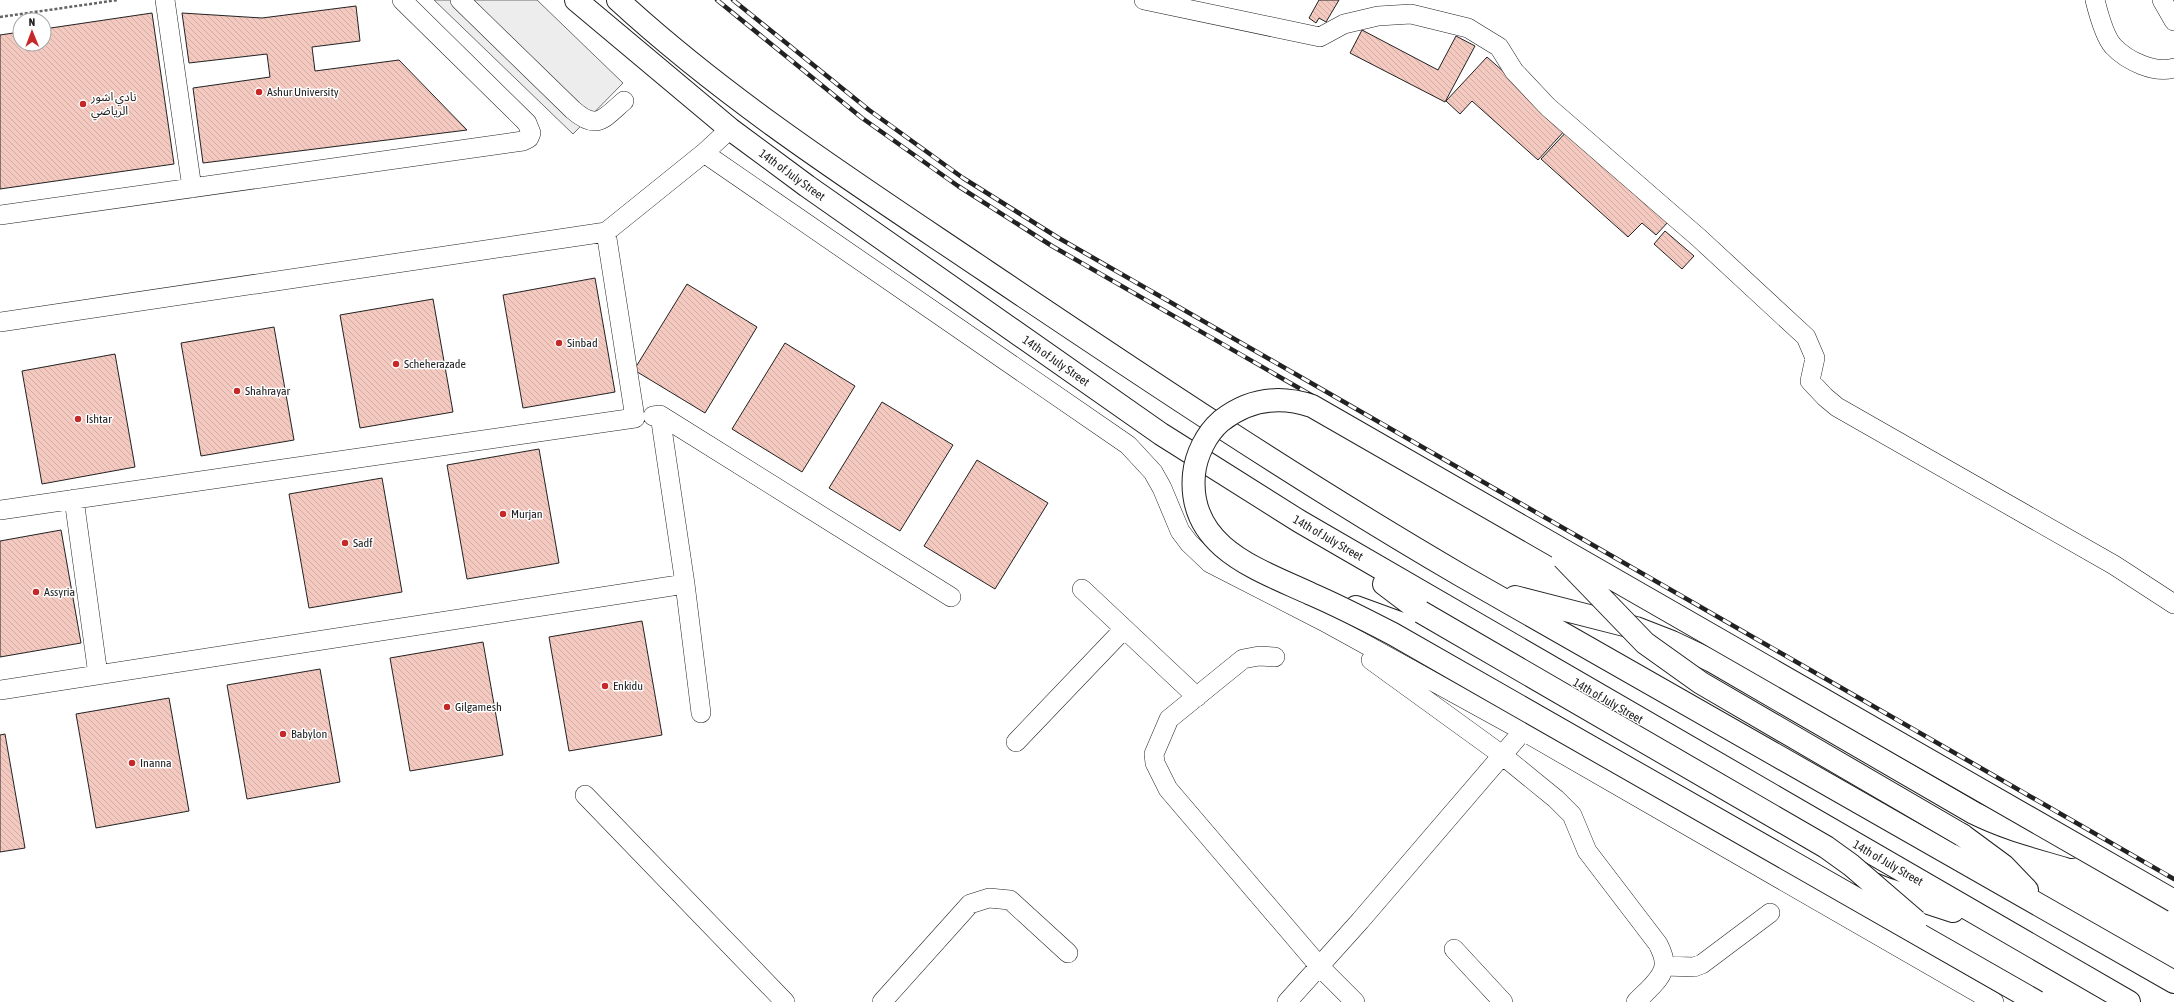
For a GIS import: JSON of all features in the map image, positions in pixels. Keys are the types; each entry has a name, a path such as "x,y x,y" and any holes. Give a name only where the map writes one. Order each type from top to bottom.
{"main road":[{"name":"14th of July Street","path":"576,0 730,129 888,244 1161,434 1299,521 2129,1002"},
{"path":"618,0 690,61 826,163 1181,402 1364,518 1462,576 2174,982"},
{"path":"2037,1002 1393,634 1335,604 1280,581 1232,555 1219,544 1200,517 1195,501 1193,484 1195,467 1200,451 1211,432 1231,413 1246,405 1279,399 1296,401 1312,406 2174,901"},
{"path":"1512,520 1550,546 1579,573 1620,619 1645,643 1670,663 1701,683 1962,835 2004,866 2023,886 2044,904 2073,925"},
{"path":"1299,521 1345,552 1421,612 1826,847 1852,865 1896,905 1947,945 1995,978"},
{"path":"1462,576 1506,594 1636,628 1672,642 1712,661 1974,814 1997,824 2073,847 2103,860"},
{"path":"1280,581 1408,626 1790,844 1852,877 2006,932"}],"street":[{"path":"165,0 192,188"},
{"path":"0,215 515,142 529,138 531,134 527,123 402,0"},
{"path":"460,0 572,110 586,120 594,122 602,119 624,101"},
{"path":"1144,0 1320,37 1344,24 1378,16 1411,14 1468,28 1498,47 1514,71 1548,107 1699,238 1806,337 1815,358 1810,381 1837,407 2114,565 2174,604"},
{"path":"2094,0 2103,27 2112,45 2116,49 2125,56 2144,65 2164,71 2174,68"},
{"path":"2162,0 2174,21"},
{"path":"0,322 606,232 704,153 730,129"},
{"path":"704,153 1128,445 1153,472 1162,488 1174,518 1184,537 1210,563 1323,621 1523,731 1994,1002"},
{"path":"606,232 636,418"},
{"path":"660,415 685,584 701,712"},
{"path":"0,510 660,415 951,597"},
{"path":"74,499 98,675"},
{"path":"0,690 685,584"},
{"path":"1082,589 1197,697"},
{"path":"1016,742 1124,628"},
{"path":"1275,656 1259,656 1243,659 1169,719 1154,754 1155,763 1168,789 1320,967 1355,1002"},
{"path":"1370,660 1502,755 1556,799 1572,816 1587,851 1658,944 1664,966 1662,974 1636,1002"},
{"path":"1287,1002 1320,967 1523,731"},
{"path":"585,795 785,1002"},
{"path":"882,1002 970,904 989,898 1010,900 1068,953"},
{"path":"1664,966 1694,967 1702,964 1770,913"},
{"path":"1454,949 1504,1002"}],"path":[{"path":"0,17 118,0"}],"shaded area":[{"path":"434,0 537,0 623,83 573,134"}],"building":[{"path":"1319,0 1339,0 1326,22 1319,18 1316,23 1309,18"},
{"path":"356,6 360,41 312,47 315,71 399,60 467,130 203,163 193,88 270,77 267,54 189,63 182,13 262,18"},
{"name":"نادي اشور الرياضي","path":"152,13 174,164 0,189 0,35 12,33 12,52 52,52 52,28"},
{"path":"1362,30 1438,70 1456,36 1475,46 1445,102 1350,53"},
{"path":"1487,57 1567,128 1538,160 1472,101 1460,114 1446,101"},
{"path":"1568,130 1669,221 1656,235 1642,223 1628,237 1541,159"},
{"path":"1665,231 1694,256 1682,269 1654,244"},
{"name":"Sinbad","path":"595,278 615,392 523,408 503,295"},
{"path":"687,284 757,327 705,413 634,370"},
{"name":"Scheherazade","path":"433,299 453,412 360,428 340,315"},
{"name":"Shahrayar","path":"274,327 294,440 201,456 181,343"},
{"path":"785,343 855,386 802,472 732,429"},
{"name":"Ishtar","path":"115,354 135,467 42,484 22,371"},
{"path":"882,402 953,445 900,531 829,488"},
{"name":"Murjan","path":"539,449 559,563 467,579 447,465"},
{"path":"977,460 1048,503 995,589 924,546"},
{"name":"Sadf","path":"382,478 402,592 309,608 289,494"},
{"name":"Assyria","path":"61,530 81,643 0,657 0,541"},
{"name":"Enkidu","path":"642,621 662,735 569,751 549,637"},
{"name":"Gilgamesh","path":"483,642 503,755 410,771 390,658"},
{"name":"Babylon","path":"320,669 340,782 247,799 227,685"},
{"name":"Inanna","path":"169,698 189,811 96,828 76,714"},
{"path":"5,734 25,848 0,852 0,735"}],"railway":[{"path":"717,0 862,118 958,186 1052,246 2174,891"},
{"path":"733,0 869,110 963,178 1057,237 2174,879"}],"place":[{"name":"Ashur University","path":"259,92"},
{"name":"نادي اشور الرياضي","path":"83,104"},
{"name":"Sinbad","path":"559,343"},
{"name":"Scheherazade","path":"396,364"},
{"name":"Shahrayar","path":"237,391"},
{"name":"Ishtar","path":"78,419"},
{"name":"Murjan","path":"503,514"},
{"name":"Sadf","path":"345,543"},
{"name":"Assyria","path":"36,592"},
{"name":"Enkidu","path":"605,686"},
{"name":"Gilgamesh","path":"447,707"},
{"name":"Babylon","path":"283,734"},
{"name":"Inanna","path":"132,763"}]}
